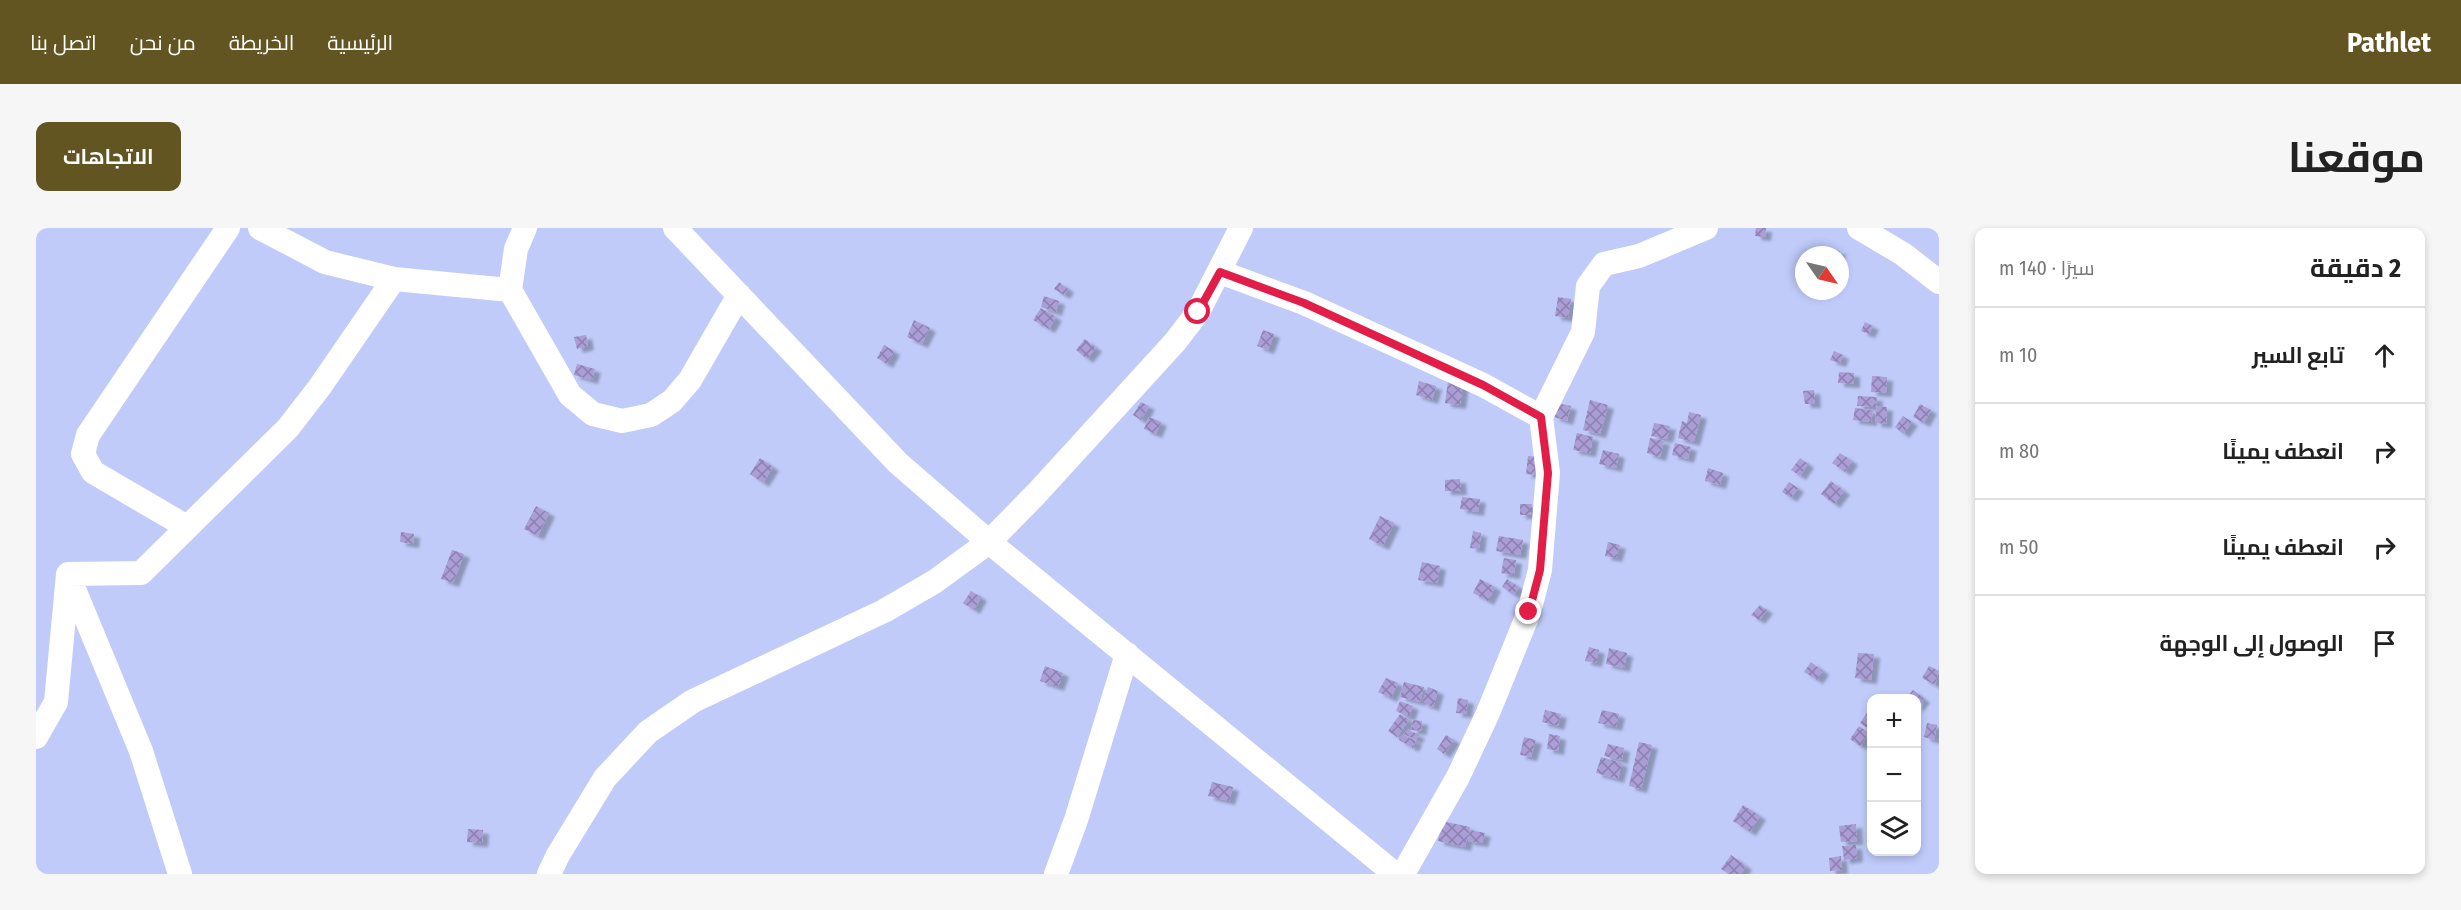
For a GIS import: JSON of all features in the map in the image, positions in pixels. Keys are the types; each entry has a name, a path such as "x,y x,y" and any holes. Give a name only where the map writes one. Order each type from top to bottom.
{"street":[{"path":"187,527 93,472 83,454 87,435 228,228"},
{"path":"260,228 325,262 394,279 510,290"},
{"path":"525,228 516,249 510,290 570,395 593,414 622,421 651,416 672,401 690,380 739,295"},
{"path":"675,228 898,463 989,542 1395,874"},
{"path":"549,874 605,778 648,732 693,701 884,611 934,582 989,542 1037,494 1174,342 1198,312 1241,228"},
{"path":"1403,874 1458,777 1488,713 1529,612 1540,570 1548,473 1541,417 1583,332 1588,286 1604,264 1639,256 1706,228"},
{"path":"1859,228 1903,254 1939,282"},
{"path":"1220,272 1304,303 1483,385 1541,417"},
{"path":"68,574 141,573 288,428 319,388 394,279"},
{"path":"36,737 56,702 68,574"},
{"path":"68,574 141,751 180,874"},
{"path":"1056,874 1076,820 1127,654"}],"building":[{"path":"1756,228 1766,228 1765,237 1755,236"},
{"path":"1059,282 1068,289 1064,295 1054,289"},
{"path":"1044,296 1059,301 1056,312 1041,307"},
{"path":"1558,297 1571,299 1568,318 1555,316"},
{"path":"1041,308 1056,317 1049,329 1033,320"},
{"path":"914,320 930,328 922,344 907,337"},
{"path":"1865,322 1873,326 1869,334 1861,331"},
{"path":"1263,330 1274,334 1268,350 1257,346"},
{"path":"586,335 588,346 577,349 574,337"},
{"path":"1085,339 1096,348 1087,359 1076,350"},
{"path":"884,345 894,351 887,364 877,358"},
{"path":"1834,351 1843,355 1840,363 1830,360"},
{"path":"577,364 595,369 592,380 574,375"},
{"path":"1839,372 1854,373 1854,384 1838,383"},
{"path":"1872,376 1887,377 1886,393 1871,392"},
{"path":"1419,381 1436,386 1432,400 1416,395"},
{"path":"1448,381 1463,383 1460,405 1445,403"},
{"path":"1814,390 1815,404 1805,404 1803,391"},
{"path":"1858,396 1877,397 1876,407 1857,406"},
{"path":"1590,400 1608,405 1600,434 1583,430"},
{"path":"1141,402 1149,406 1141,420 1133,415"},
{"path":"1557,403 1571,406 1567,421 1554,417"},
{"path":"1920,404 1931,410 1924,423 1913,417"},
{"path":"1877,406 1887,407 1886,424 1875,423"},
{"path":"1855,408 1873,410 1871,422 1853,420"},
{"path":"1689,412 1701,415 1694,442 1678,438 1682,421 1687,423"},
{"path":"1903,416 1912,422 1903,434 1895,427"},
{"path":"1149,417 1161,422 1156,434 1144,429"},
{"path":"1654,423 1670,426 1667,439 1651,436"},
{"path":"1577,433 1593,437 1590,453 1573,450"},
{"path":"1650,438 1664,441 1660,457 1647,453"},
{"path":"1675,443 1691,447 1688,459 1672,455"},
{"path":"1603,450 1619,454 1616,468 1599,464"},
{"path":"1840,453 1852,461 1845,472 1832,463"},
{"path":"1528,456 1538,457 1536,475 1526,474"},
{"path":"760,458 773,467 763,483 750,474"},
{"path":"1800,458 1808,464 1800,476 1791,470"},
{"path":"1708,468 1723,473 1720,485 1705,481"},
{"path":"1460,479 1461,491 1445,491 1445,480"},
{"path":"1831,481 1844,491 1834,504 1821,494"},
{"path":"1789,482 1798,488 1791,498 1782,492"},
{"path":"1462,497 1480,499 1478,512 1460,509"},
{"path":"1520,504 1532,504 1532,515 1520,515"},
{"path":"536,506 549,513 538,536 524,529"},
{"path":"1380,516 1394,523 1383,546 1369,539"},
{"path":"1473,531 1481,533 1479,549 1470,548"},
{"path":"401,532 414,534 413,544 400,542"},
{"path":"1499,536 1523,540 1520,555 1496,551"},
{"path":"1608,542 1620,545 1616,558 1605,556"},
{"path":"452,550 464,554 453,583 441,579"},
{"path":"1504,558 1516,560 1514,575 1501,573"},
{"path":"1422,562 1440,566 1437,583 1418,580"},
{"path":"1480,579 1495,587 1488,601 1473,593"},
{"path":"1507,579 1519,587 1514,595 1502,587"},
{"path":"971,591 981,597 974,610 963,603"},
{"path":"1760,605 1767,610 1759,620 1751,615"},
{"path":"1589,647 1599,650 1596,663 1585,661"},
{"path":"1609,648 1627,653 1624,668 1606,664"},
{"path":"1858,653 1874,654 1871,680 1855,678"},
{"path":"1811,662 1823,671 1817,680 1804,672"},
{"path":"1045,666 1063,673 1058,687 1040,681"},
{"path":"1929,666 1939,671 1935,685 1922,678"},
{"path":"1386,678 1398,683 1391,698 1378,692"},
{"path":"1404,682 1424,687 1420,702 1400,697"},
{"path":"1428,687 1438,691 1433,707 1422,703"},
{"path":"1458,698 1468,700 1466,714 1456,713"},
{"path":"1400,701 1413,706 1409,717 1396,711"},
{"path":"1545,710 1561,714 1558,726 1542,722"},
{"path":"1602,710 1619,714 1616,727 1598,723"},
{"path":"1867,713 1867,728 1860,723"},
{"path":"1400,714 1409,720 1397,737 1388,731"},
{"path":"1413,720 1422,721 1421,731 1411,730"},
{"path":"1927,723 1937,725 1934,740 1924,737"},
{"path":"1859,726 1867,732 1867,736 1860,746 1850,739"},
{"path":"1407,729 1419,735 1416,740 1404,734"},
{"path":"1402,734 1416,741 1413,748 1399,740"},
{"path":"1549,734 1560,736 1558,751 1547,749"},
{"path":"1446,735 1454,740 1444,754 1437,749"},
{"path":"1524,737 1536,740 1531,757 1520,755"},
{"path":"1639,742 1652,745 1641,789 1629,786"},
{"path":"1608,744 1624,748 1622,760 1604,756"},
{"path":"1601,757 1622,763 1618,779 1596,773"},
{"path":"1212,782 1233,787 1229,801 1208,796"},
{"path":"1743,805 1760,816 1750,832 1733,821"},
{"path":"1442,821 1470,827 1465,847 1438,841"},
{"path":"1856,824 1857,841 1841,842 1839,826"},
{"path":"468,829 483,830 482,843 467,842"},
{"path":"1470,830 1485,833 1482,843 1468,841"},
{"path":"1856,845 1857,858 1844,860 1842,846"},
{"path":"1731,855 1746,866 1741,874 1729,874 1721,869"},
{"path":"1841,856 1842,870 1830,871 1829,858"}],"route":[{"path":"1198,312 1220,272 1304,303 1483,385 1541,417 1548,473 1540,570 1529,612"}]}
